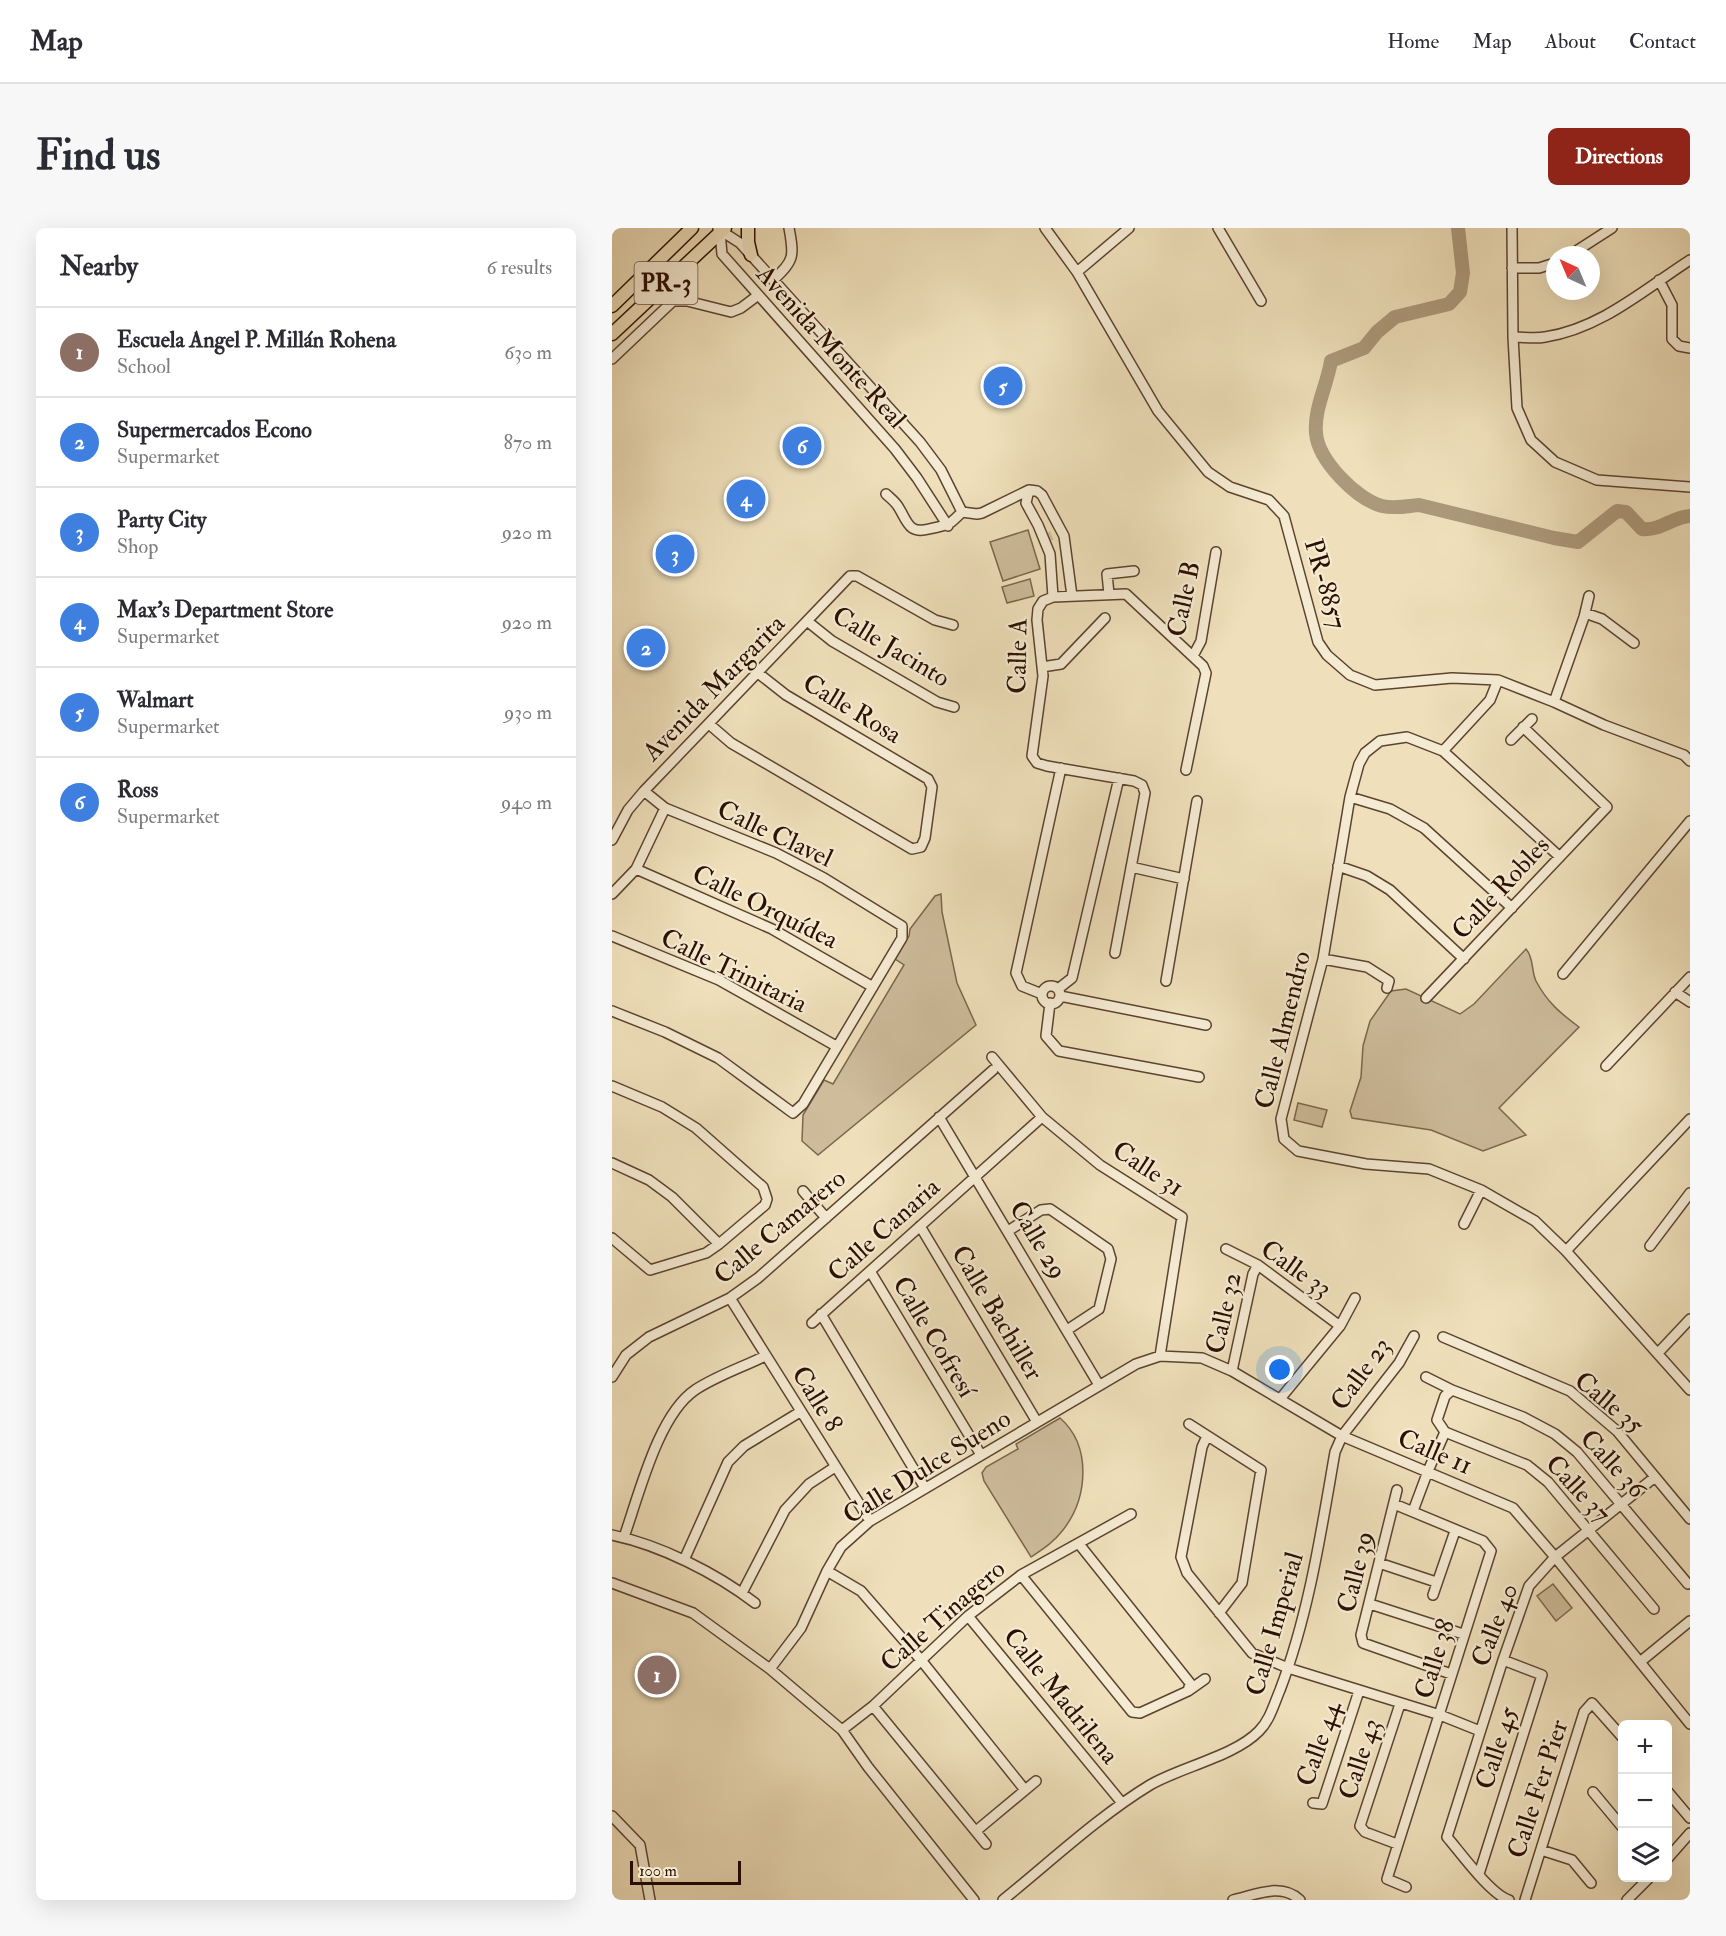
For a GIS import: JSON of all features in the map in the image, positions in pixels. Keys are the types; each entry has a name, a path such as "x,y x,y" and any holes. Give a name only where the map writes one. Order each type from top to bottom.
{"main road":[{"path":"649,270 662,250 686,228"},
{"name":"PR-3","path":"612,306 692,228"},
{"path":"748,228 747,242 751,255"},
{"name":"PR-3","path":"612,334 721,229"}],"street":[{"path":"773,280 785,270 792,258 793,246 789,228"},
{"name":"PR-8857","path":"1045,228 1077,272 1158,411 1208,472 1230,487 1269,500 1284,516 1318,642 1327,655 1350,675 1375,685 1452,678 1498,680 1604,725 1684,755 1690,761"},
{"path":"1077,272 1130,228"},
{"path":"1218,228 1261,301"},
{"path":"1512,228 1513,337 1517,408 1531,440 1555,462 1598,480 1690,487"},
{"path":"1584,246 1612,228"},
{"name":"Avenida Monte Real","path":"721,229 740,243 920,441 941,470 962,512"},
{"name":"Avenida Monte Real","path":"721,229 722,254 895,449 948,526"},
{"path":"1513,337 1544,338 1599,320 1690,260"},
{"path":"1512,268 1546,266"},
{"path":"1659,280 1672,305 1672,339 1679,346 1690,348"},
{"path":"612,359 673,301 731,312 741,308 757,296"},
{"path":"1029,490 1026,503 1043,529 1050,554"},
{"path":"886,494 897,505 906,522 914,530 922,531 948,526 962,512 982,513 1029,490 1037,491 1042,495 1064,536 1072,596"},
{"path":"1050,543 1053,597"},
{"name":"Calle B","path":"1193,656 1201,641 1216,552"},
{"path":"1109,594 1107,574 1134,571"},
{"name":"Avenida Margarita","path":"612,840 628,810 644,791 850,576 857,576 935,620 953,625"},
{"name":"Calle A","path":"1115,953 1146,793 1142,785 1134,781 1037,763 1032,756 1043,676 1037,620 1038,609 1043,601 1053,597 1126,594 1203,666 1206,673 1186,770"},
{"path":"1554,702 1589,596"},
{"path":"1585,613 1602,619 1634,643"},
{"path":"1042,667 1061,664 1105,618"},
{"name":"Calle Jacinto","path":"807,621 832,641 889,675 937,702 954,707"},
{"name":"Calle Rosa","path":"709,724 731,743 912,849 921,847 926,838 932,787 928,779 786,695 758,673"},
{"path":"1443,751 1490,700 1498,680"},
{"path":"1511,740 1532,718"},
{"name":"Calle Robles","path":"1426,998 1607,807 1523,727"},
{"name":"Calle Almendro","path":"1560,857 1443,751 1407,737 1380,741 1365,753 1359,764 1350,797 1323,958 1281,1119 1284,1139 1298,1150 1366,1164 1430,1169 1481,1190 1535,1221 1566,1251 1690,1390"},
{"path":"1042,993 1022,986 1016,973 1061,768"},
{"path":"1042,993 1044,1000 1050,1003 1056,1002 1059,993 1071,978 1119,778"},
{"name":"Calle Clavel","path":"644,791 665,808 776,853 824,878 902,926 902,938 873,987"},
{"path":"1350,797 1390,809 1424,828 1512,908"},
{"path":"1166,981 1197,801"},
{"path":"612,894 636,869 665,808"},
{"path":"1563,974 1690,821"},
{"path":"1338,866 1367,876 1390,890 1464,959"},
{"path":"1131,867 1184,879"},
{"name":"Calle Orquídea","path":"636,869 772,929 873,987"},
{"name":"Calle Trinitaria","path":"612,936 719,980 836,1046"},
{"path":"1323,958 1367,967 1389,981 1387,988"},
{"path":"1606,1066 1690,977"},
{"path":"1042,993 1049,986 1059,993 1206,1025"},
{"path":"612,1011 665,1032 718,1058 793,1113 803,1104 873,987"},
{"path":"1675,992 1690,1002"},
{"path":"1050,1003 1046,1036 1059,1051 1199,1077"},
{"name":"Calle 31","path":"992,1057 1042,1117 1100,1165 1182,1217 1160,1356"},
{"name":"Calle Camarero","path":"612,1377 626,1355 649,1337 730,1298 758,1278 993,1070"},
{"path":"612,1086 662,1107 696,1128 763,1187 767,1199 765,1205 719,1244 706,1252 650,1270 612,1238"},
{"name":"Calle 29","path":"939,1117 1099,1385"},
{"name":"Calle Canaria","path":"812,1323 1042,1117"},
{"path":"1566,1251 1690,1119"},
{"path":"612,1163 649,1180 672,1197 719,1244"},
{"path":"1464,1224 1481,1190"},
{"path":"803,1191 826,1218"},
{"path":"1650,1246 1690,1194"},
{"path":"1008,1231 1041,1210 1050,1209 1108,1249 1111,1259 1099,1309 1067,1330"},
{"name":"Calle Bachiller","path":"920,1226 1037,1422"},
{"name":"Calle 33","path":"1226,1249 1258,1265 1340,1326"},
{"name":"Calle 32","path":"1232,1371 1253,1274 1258,1265"},
{"name":"Calle Cofresí","path":"870,1271 981,1455"},
{"name":"Calle 8","path":"730,1298 870,1521"},
{"path":"1281,1399 1340,1326 1355,1298"},
{"path":"821,1314 925,1488"},
{"path":"1658,1353 1690,1319"},
{"name":"Calle 23","path":"1342,1436 1399,1363 1414,1336"},
{"name":"Calle 35","path":"1443,1337 1570,1391 1617,1431 1690,1519"},
{"path":"624,1537 663,1428 675,1407 694,1390 765,1356"},
{"name":"Calle 11","path":"1160,1356 1202,1358 1232,1371 1342,1436 1513,1508 1690,1724"},
{"name":"Calle Dulce Sueno","path":"770,1669 801,1628 827,1571 841,1547 870,1521 1099,1385 1136,1364 1160,1356"},
{"name":"Calle 36","path":"1426,1377 1452,1390 1523,1417 1555,1434 1577,1452 1688,1584"},
{"path":"1413,1511 1445,1432 1437,1420 1445,1396 1452,1390"},
{"path":"684,1560 728,1462 744,1446 800,1412"},
{"path":"1189,1424 1261,1470 1242,1583 1219,1612"},
{"name":"Calle 37","path":"1445,1432 1527,1465 1548,1482 1654,1609"},
{"path":"1207,1436 1202,1447 1181,1557 1187,1573 1252,1653 1288,1668 1440,1715 1480,1731"},
{"name":"Calle Imperial","path":"1003,1900 1122,1803 1152,1784 1232,1749 1258,1732 1269,1719 1288,1668 1315,1567 1335,1452 1342,1436"},
{"path":"742,1593 785,1510 809,1484 835,1467"},
{"name":"Calle 40","path":"1479,1874 1447,1837 1529,1586 1555,1557 1655,1477"},
{"name":"Calle 39","path":"1397,1490 1361,1635 1363,1644 1450,1674"},
{"name":"Calle 38","path":"1394,1504 1483,1540 1491,1551 1450,1674 1440,1715 1387,1879 1406,1887"},
{"name":"Calle Tinagero","path":"842,1730 873,1706 968,1616 1021,1575 1131,1514"},
{"path":"1432,1595 1455,1530"},
{"path":"612,1534 684,1560 742,1593 755,1603"},
{"path":"1079,1544 1190,1683 1188,1691"},
{"path":"1379,1563 1436,1582"},
{"path":"827,1571 861,1591 921,1660 1025,1790"},
{"path":"1021,1575 1132,1712 1140,1713 1188,1691 1205,1679"},
{"path":"612,1583 693,1613 770,1669 842,1730 868,1767 974,1900"},
{"path":"1370,1604 1464,1635"},
{"name":"Calle Madrilena","path":"968,1616 1122,1803"},
{"path":"1640,1662 1689,1624"},
{"name":"Calle 45","path":"1479,1874 1542,1675 1503,1660"},
{"name":"Calle 44","path":"1313,1803 1322,1804 1359,1691"},
{"name":"Calle Fer Pier","path":"1525,1900 1584,1712 1593,1702 1618,1732"},
{"name":"Calle 43","path":"1397,1844 1365,1832 1360,1826 1400,1704"},
{"path":"873,1706 986,1844"},
{"path":"976,1831 1036,1781"},
{"path":"1593,1792 1618,1822"},
{"path":"1672,1797 1690,1818"},
{"path":"612,1816 640,1845 650,1900"},
{"path":"1672,1853 1690,1833"},
{"path":"1541,1850 1572,1860 1591,1883"},
{"path":"1479,1874 1503,1898 1509,1900"},
{"path":"1627,1900 1645,1882"},
{"path":"1233,1900 1279,1889 1293,1893 1300,1900"}],"shaded area":[{"path":"1028,530 1040,569 1003,581 990,542"},
{"path":"1030,579 1034,596 1007,603 1002,587"},
{"path":"941,894 942,912 957,983 976,1025 818,1155 802,1141 803,1115 824,1080 833,1084 904,965 895,959 909,936 910,929 935,896"},
{"path":"1526,949 1536,981 1549,1001 1579,1027 1499,1108 1526,1135 1483,1151 1431,1130 1352,1118 1350,1111 1361,1077 1363,1046 1370,1021 1391,991 1406,989 1460,1014 1474,1004"},
{"path":"1298,1103 1327,1110 1322,1127 1294,1120"},
{"path":"1060,1418 1070,1430 1082,1457 1083,1472 1078,1503 1063,1530 1052,1542 1031,1557 984,1481 982,1473 986,1467 1018,1449 1016,1444"},
{"path":"1553,1584 1572,1608 1556,1621 1537,1596"}],"waterway":[{"path":"1458,228 1463,273 1460,292 1449,304 1395,317 1377,332 1364,348 1331,361 1316,424 1318,444 1331,466 1350,487 1382,506 1419,505 1578,542 1617,511 1626,512 1642,529 1655,528 1690,516"}],"tunnel":[{"path":"1046,533 1050,543"}],"place":[{"name":"Walmart","path":"1003,386"},
{"name":"Ross","path":"802,446"},
{"name":"Max's Department Store","path":"746,499"},
{"name":"Party City","path":"675,554"},
{"name":"Supermercados Econo","path":"646,648"},
{"name":"Escuela Angel P. Millán Rohena","path":"657,1675"}]}
